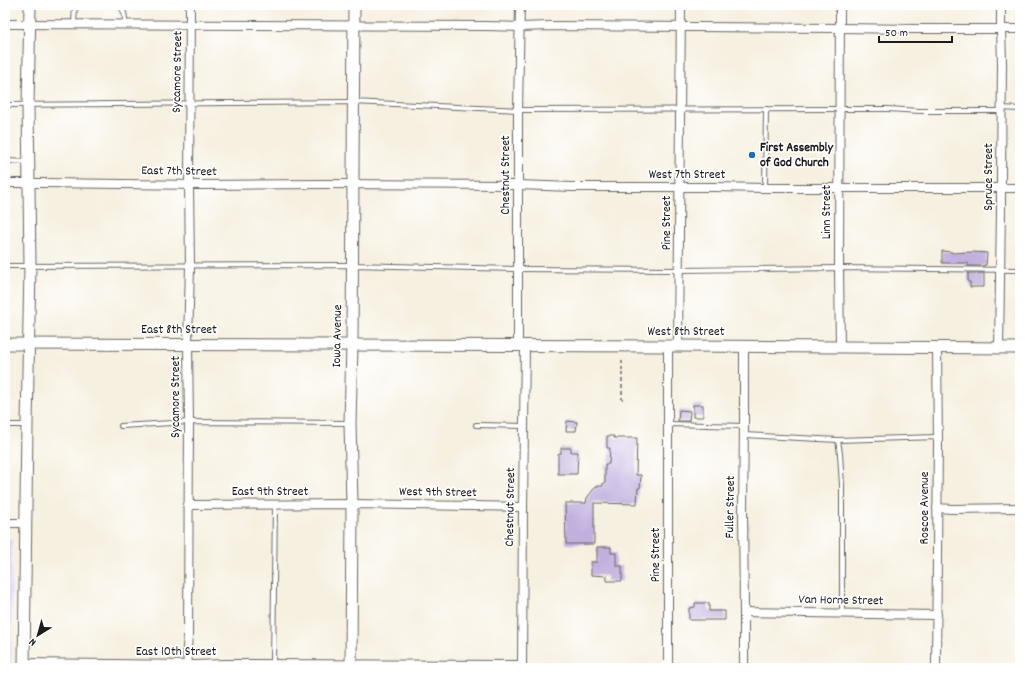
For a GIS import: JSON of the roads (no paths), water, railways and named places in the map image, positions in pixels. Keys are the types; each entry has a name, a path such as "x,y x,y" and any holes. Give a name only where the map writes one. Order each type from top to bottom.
{"main road":[{"path":"24,665 30,266 28,105 30,5"},
{"name":"Iowa Avenue","path":"351,666 352,504 350,423 352,345 354,5"},
{"name":"East 8th Street","path":"5,344 352,345"},
{"name":"West 8th Street","path":"352,345 1020,348"}],"street":[{"name":"Sycamore Street","path":"188,666 190,5"},
{"name":"Chestnut Street","path":"520,5 518,110 518,269 524,426 522,666"},
{"name":"Pine Street","path":"668,668 668,424 679,270 681,5"},
{"name":"Linn Street","path":"840,5 840,347"},
{"name":"Spruce Street","path":"999,348 1002,63 1000,28 1001,5"},
{"path":"5,24 1020,29"},
{"name":"East 7th Street","path":"5,183 353,185"},
{"name":"West 7th Street","path":"353,185 1020,188"},
{"name":"Fuller Street","path":"744,346 744,668"},
{"name":"Roscoe Avenue","path":"936,668 938,437 937,348"},
{"name":"East 9th Street","path":"188,505 352,504"},
{"name":"West 9th Street","path":"352,504 523,507"},
{"path":"937,508 1020,508"},
{"path":"5,523 26,523"},
{"name":"Van Horne Street","path":"744,612 937,615"},
{"name":"East 10th Street","path":"24,665 522,666"}],"lane":[{"path":"74,24 75,5"},
{"path":"119,5 125,14 126,24"},
{"path":"5,105 353,102 518,110 888,109 920,111 1020,109"},
{"path":"765,188 766,109"},
{"path":"5,161 29,162"},
{"path":"5,266 352,265 518,269 679,270 839,268 1020,270"},
{"path":"121,426 189,422 350,423"},
{"path":"668,424 744,426"},
{"path":"5,425 27,425"},
{"path":"476,425 524,426"},
{"path":"744,435 838,440 938,437"},
{"path":"838,440 842,485 842,613"},
{"path":"273,666 275,504"}],"place":[{"name":"First Assembly of God Church","path":"752,155"}]}
